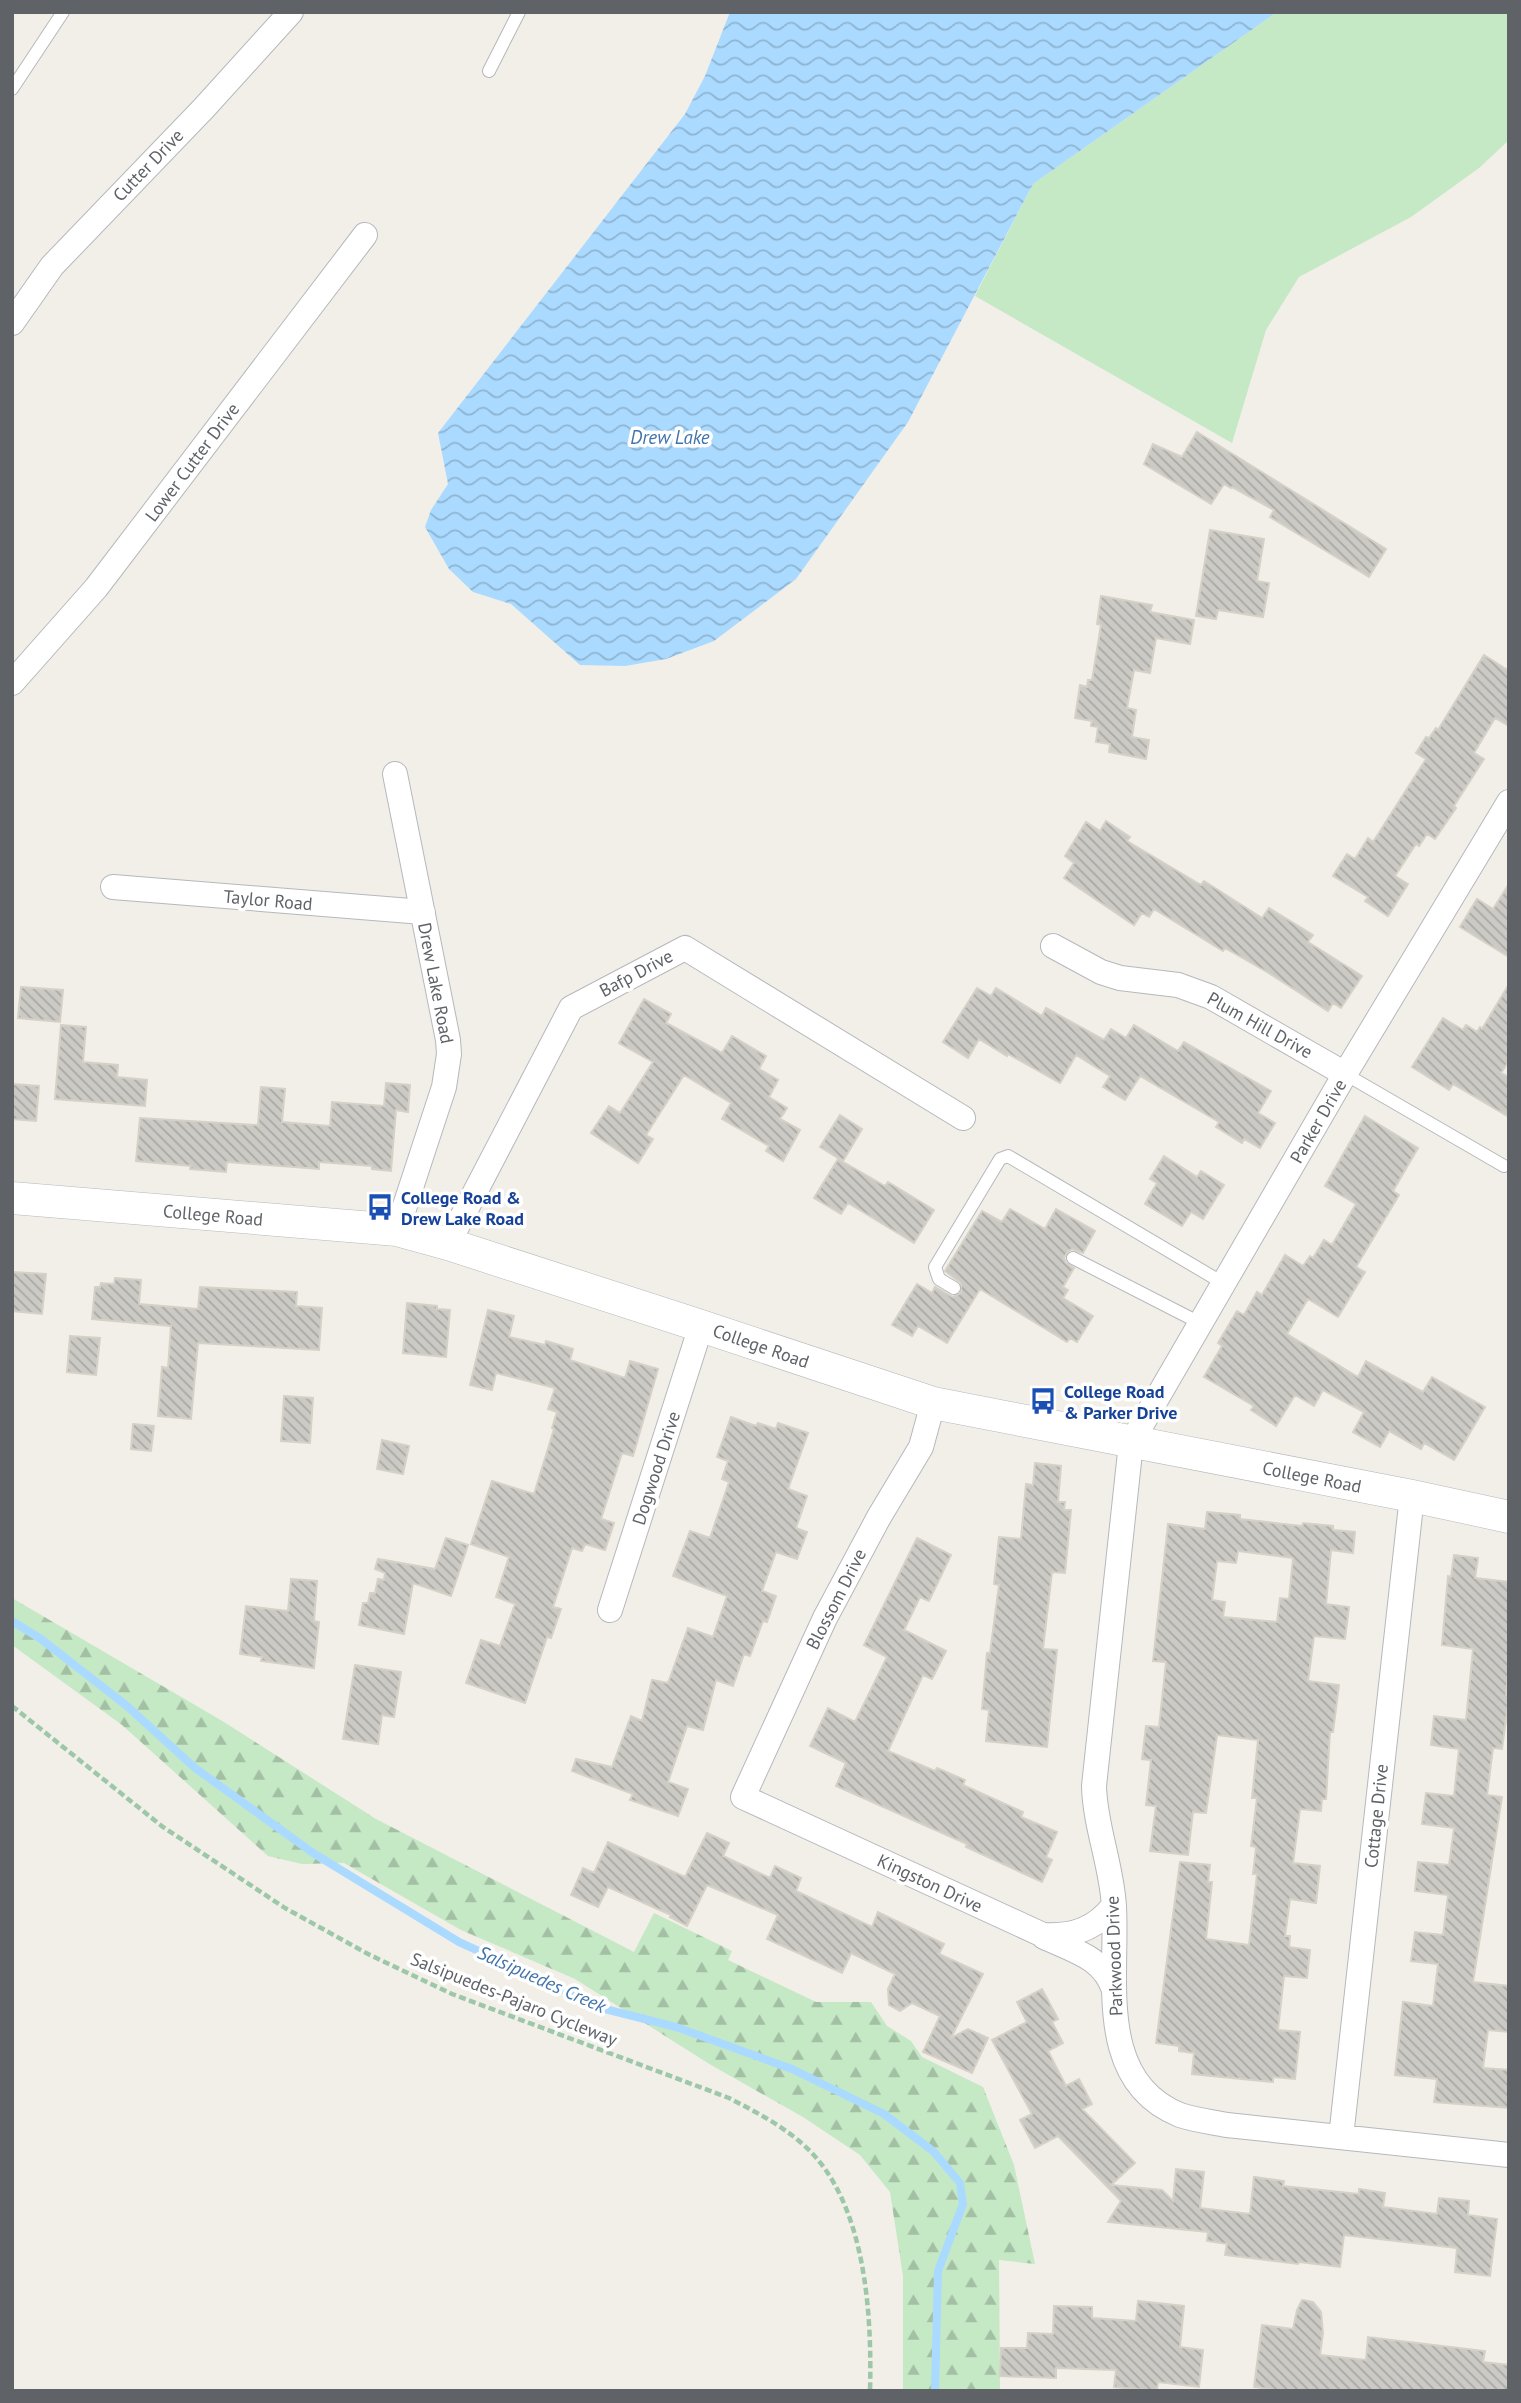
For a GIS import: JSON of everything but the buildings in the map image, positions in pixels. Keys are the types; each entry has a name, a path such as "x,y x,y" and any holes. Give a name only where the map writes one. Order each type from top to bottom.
{"street":[{"name":"Cutter Drive","path":"12,323 37,286 70,246 204,108 291,12"},
{"name":"Lower Cutter Drive","path":"12,683 96,588 365,235"},
{"name":"Drew Lake Road","path":"395,774 449,1040 444,1087 397,1230"},
{"name":"Parker Drive","path":"1131,1443 1345,1074 1507,811"},
{"name":"Taylor Road","path":"113,887 423,912"},
{"name":"Plum Hill Drive","path":"1053,946 1101,972 1120,978 1178,985 1211,997 1345,1074"},
{"name":"Bafp Drive","path":"448,1244 571,1008 685,948 963,1118"},
{"name":"College Road","path":"12,1198 397,1230 448,1244 933,1403 1509,1517"},
{"name":"Dogwood Drive","path":"610,1610 701,1326"},
{"name":"Blossom Drive","path":"743,1797 825,1618 879,1517 921,1447 933,1403"},
{"name":"Parkwood Drive","path":"1131,1443 1094,1786 1098,1826 1114,1905 1117,2032 1129,2069 1150,2096 1181,2115 1227,2125 1509,2155"},
{"name":"Cottage Drive","path":"1341,2137 1412,1496"},
{"name":"Kingston Drive","path":"743,1797 1044,1935 1073,1934 1097,1923 1114,1905"},
{"path":"1025,1927 1096,1962 1107,1973 1114,1990"}],"lane":[{"path":"12,89 63,12"},
{"path":"489,71 519,12"},
{"path":"1345,1074 1504,1166"},
{"path":"954,1288 939,1279 935,1267 1000,1159 1008,1156 1223,1283"},
{"path":"1073,1258 1200,1323"}],"path":[{"name":"Salsipuedes-Pajaro Cycleway","path":"12,1706 163,1827 285,1908 368,1954 452,1994 729,2098 791,2134 811,2152 829,2174 854,2233 868,2310 870,2391"}],"green space":[{"path":"1277,12 1509,12 1509,140 1479,168 1411,217 1299,277 1266,330 1232,443 975,296 1033,184"},
{"path":"12,1598 224,1722 376,1819 634,1952 654,1913 732,1951 728,1960 816,2002 871,2002 887,2026 911,2041 922,2057 983,2087 1014,2165 1035,2264 999,2260 1000,2391 903,2391 903,2276 890,2192 860,2155 803,2117 711,2065 575,1979 461,1930 344,1863 302,1864 268,1856 122,1725 12,1645"}],"water":[{"name":"Drew Lake","path":"730,12 1277,12 1033,184 908,422 796,579 714,641 666,659 625,666 580,665 511,604 473,592 449,569 425,527 431,510 448,484 438,433 685,114 705,76"}],"waterway":[{"name":"Salsipuedes Creek","path":"12,1621 41,1639 127,1706 195,1768 313,1853 459,1942 605,2009 676,2027 792,2069 884,2114 933,2151 960,2183 963,2204 938,2271 935,2391"}],"place":[{"name":"College Road & Drew Lake Road","path":"380,1207"},
{"name":"College Road & Parker Drive","path":"1043,1401"}]}
